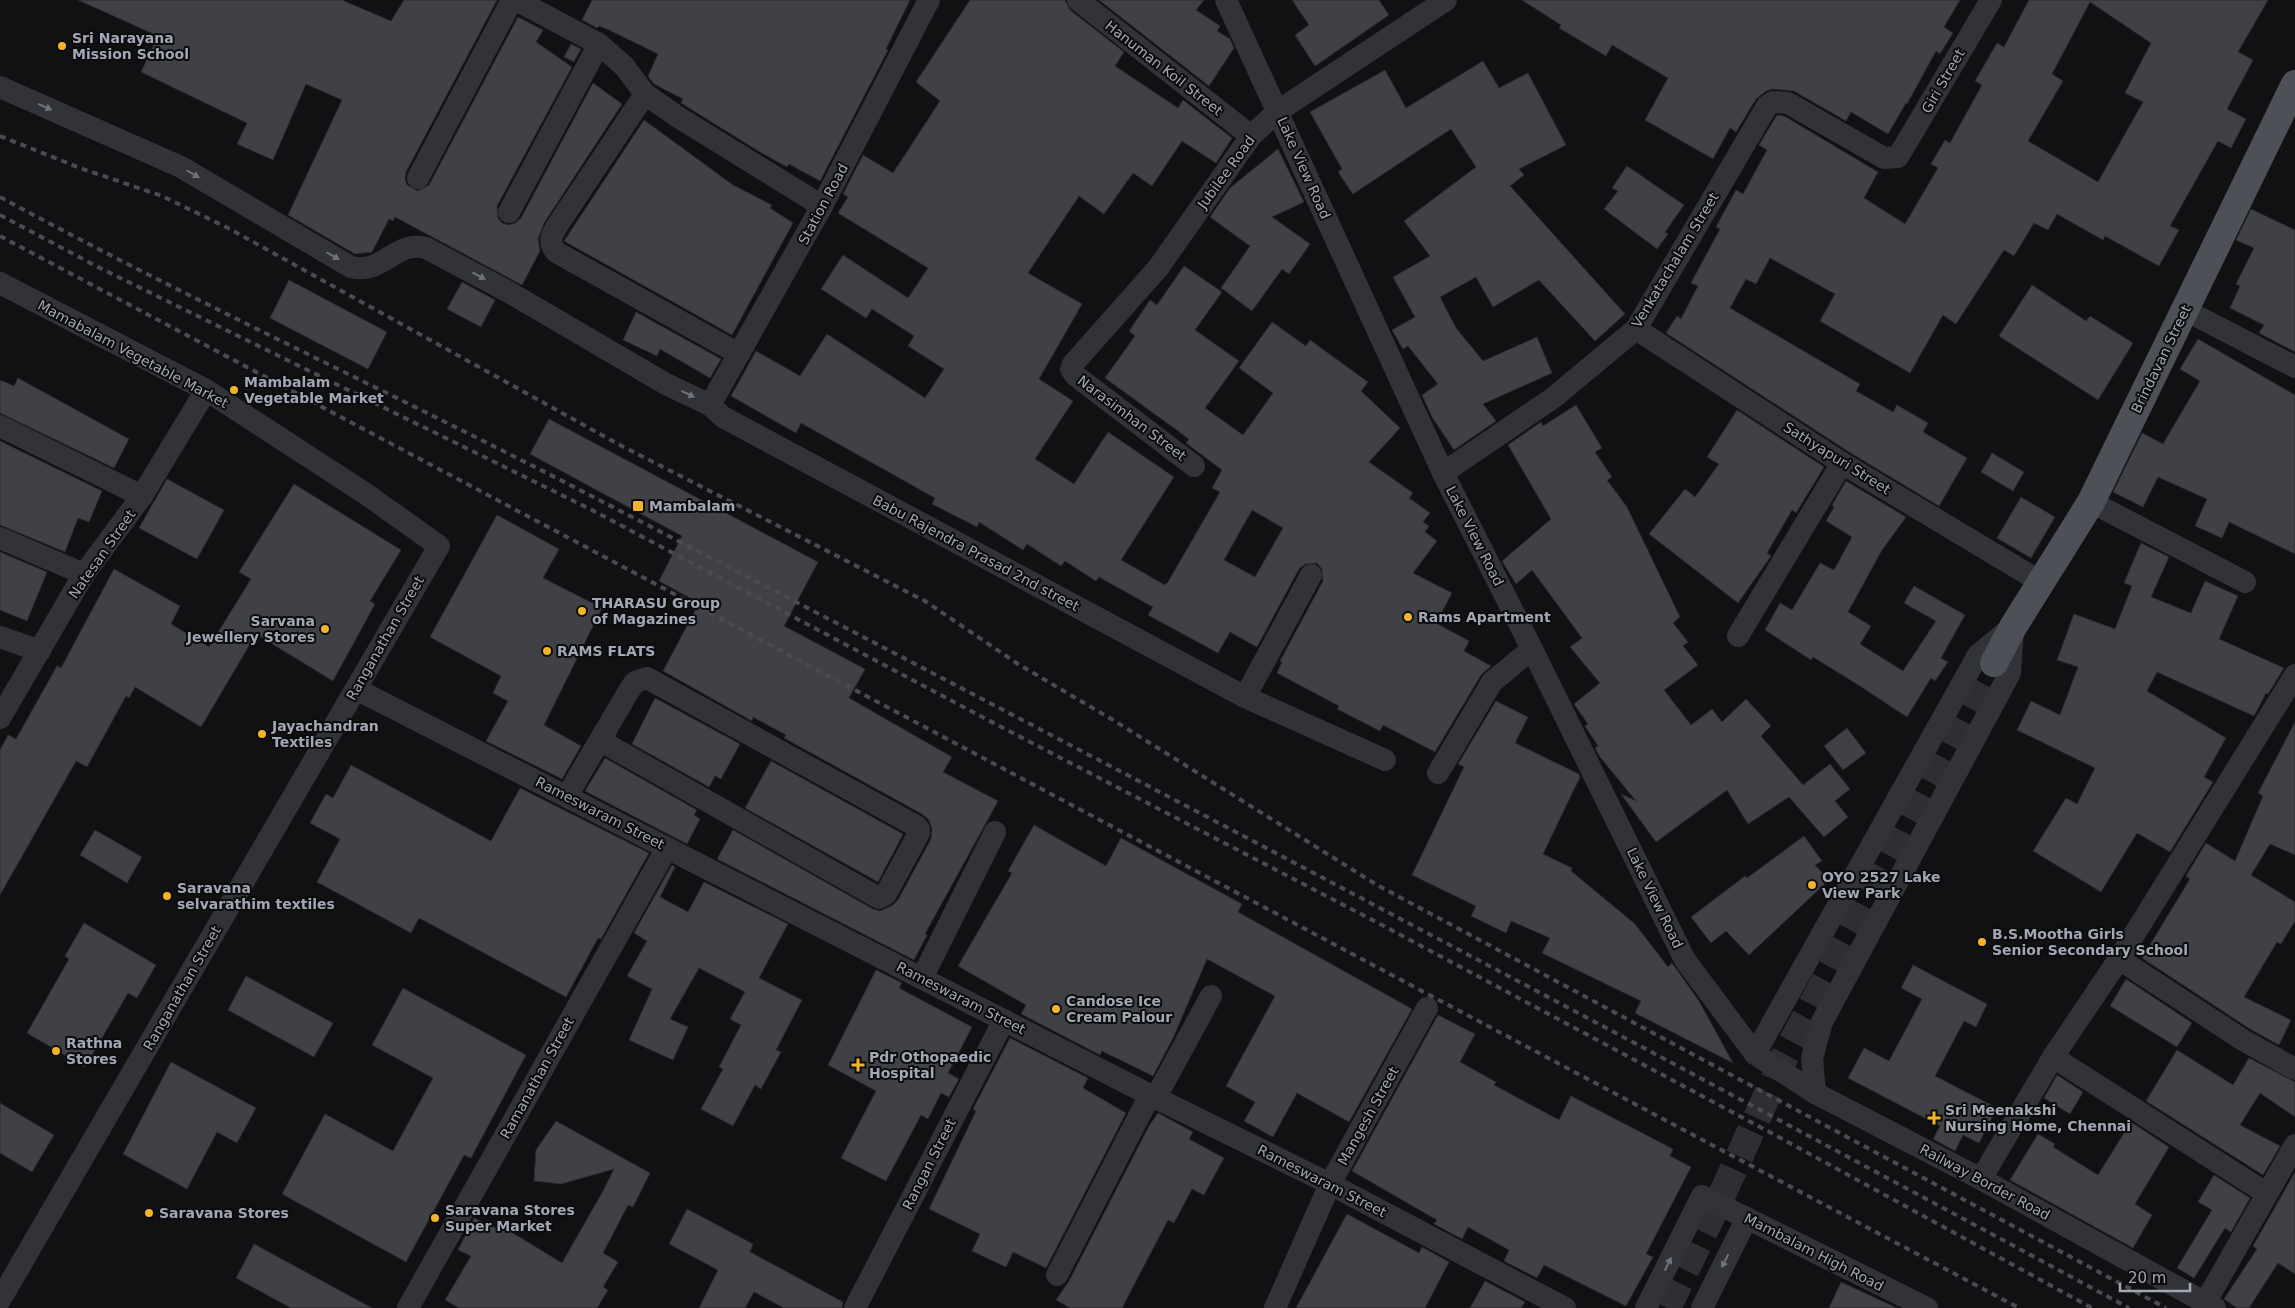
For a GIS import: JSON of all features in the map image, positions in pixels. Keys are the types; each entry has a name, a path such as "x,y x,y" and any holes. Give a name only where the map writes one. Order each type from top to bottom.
{"main road":[{"name":"Brindavan Street","path":"1994,663 2013,627 2091,502 2295,84"}],"street":[{"path":"418,178 512,0"},
{"path":"516,0 599,44 624,66 645,94 678,117 822,206"},
{"name":"Station Road","path":"710,405 822,206 929,0"},
{"name":"Hanuman Koil Street","path":"1078,0 1251,136"},
{"name":"Lake View Road","path":"1226,0 1442,473 1532,649 1685,960 1755,1054"},
{"name":"Jubilee Road","path":"1071,369 1075,360 1158,268 1251,136 1278,111 1446,0"},
{"name":"Giri Street","path":"1892,159 1901,154 1990,0"},
{"path":"509,212 599,44"},
{"name":"Babu Rajendra Prasad 2nd street","path":"0,87 181,167 351,266 362,270 373,268 404,248 416,246 426,248 507,291 666,384 710,405 723,417 1245,697 1385,760"},
{"path":"645,94 557,226 550,241 556,252 739,354"},
{"name":"Venkatachalam Street","path":"1442,473 1553,398 1636,329 1767,106 1773,102 1788,103 1878,155 1892,159"},
{"name":"Mamabalam Vegetable Market","path":"0,283 206,390 366,494 439,546"},
{"path":"2185,310 2295,367"},
{"name":"Sathyapuri Street","path":"1636,329 1842,463 2041,582"},
{"name":"Narasimhan Street","path":"1071,369 1076,376 1194,466"},
{"name":"Natesan Street","path":"0,718 84,574 142,496 206,390"},
{"path":"0,426 142,496"},
{"path":"1738,636 1842,463"},
{"path":"2091,502 2245,582"},
{"path":"0,538 84,574"},
{"name":"Ranganathan Street","path":"0,1300 439,546"},
{"path":"1245,697 1311,575"},
{"path":"1755,1054 1978,654 2013,627"},
{"path":"1816,1093 1812,1058 1822,1022 2010,673 2013,627"},
{"path":"0,637 40,651"},
{"path":"1438,773 1492,682 1532,649"},
{"path":"1981,1179 2053,1057 2119,959 2295,675"},
{"path":"568,796 630,689 635,682 647,678 916,826 919,833 886,894 879,898 601,741"},
{"name":"Rameswaram Street","path":"356,689 1153,1096 1330,1184 1565,1308"},
{"path":"922,978 995,832"},
{"name":"Ramanathan Street","path":"408,1308 667,848"},
{"path":"2119,959 2242,1040 2295,1069"},
{"path":"1057,1275 1153,1096 1211,996"},
{"name":"Mangesh Street","path":"1275,1308 1330,1184 1427,1008"},
{"name":"Rangan Street","path":"855,1308 1004,1020"},
{"name":"Railway Border Road","path":"1755,1054 1816,1093 1981,1179 2210,1305"},
{"path":"2053,1057 2266,1193"},
{"path":"2210,1305 2266,1193 2295,1145"},
{"name":"Mambalam High Road","path":"1646,1308 1702,1196 1927,1308"},
{"path":"1702,1308 1747,1218"}],"building":[{"path":"78,0 342,0 391,21 404,0 497,0 406,172 405,179 407,185 418,191 429,185 518,17 543,30 536,42 572,67 497,206 498,218 502,223 509,225 521,218 593,83 622,104 544,223 538,239 540,251 522,285 395,217 393,221 389,219 372,252 355,254 288,215 342,100 306,84 273,160 237,144 247,123 141,72 158,36"},
{"path":"592,0 910,0 886,49 888,50 820,181 789,164 787,167 760,152 681,103 683,99 654,84 648,76 658,54 607,29 599,26 597,28 582,20"},
{"path":"970,0 1065,0 1070,10 1124,52 1115,66 1178,108 1183,100 1232,138 1216,163 1182,141 1152,186 1133,173 1104,214 1079,196 1028,273 1082,304 1039,379 1073,401 1035,459 1074,484 1108,432 1174,477 1121,560 1165,585 1168,582 1220,492 1212,488 1222,470 1186,443 1189,439 1105,378 1135,336 1129,331 1150,300 1157,305 1184,266 1222,292 1195,330 1239,361 1205,408 1243,435 1273,393 1239,368 1272,322 1306,346 1310,340 1368,382 1361,391 1400,428 1369,462 1413,493 1409,498 1430,513 1423,522 1429,526 1425,532 1437,541 1413,573 1452,593 1436,623 1469,641 1464,651 1491,666 1481,675 1435,752 1383,725 1380,731 1337,709 1339,706 1277,673 1282,662 1280,661 1323,581 1322,569 1317,563 1305,564 1299,569 1257,647 1230,632 1218,653 1148,615 1153,607 1099,577 1096,581 1065,561 1061,566 1027,544 1023,550 979,522 977,527 932,504 935,498 801,423 796,433 731,396 756,351 800,376 827,334 925,398 944,369 908,346 914,336 872,309 866,318 821,289 843,255 908,298 928,268 838,213 848,197 843,194 863,155 893,173 940,101 916,82","holes":["1252,510 1283,528 1255,577 1224,560"]},
{"path":"1099,0 1204,0 1196,10 1220,26 1217,31 1230,39 1234,48 1209,86"},
{"path":"1292,0 1379,0 1389,15 1315,66 1295,35 1309,25"},
{"path":"1522,0 1960,0 1944,27 1953,33 1940,54 1936,51 1888,134 1851,112 1846,121 1794,91 1773,89 1766,91 1756,99 1736,132 1730,128 1713,159 1645,120 1668,78 1612,45 1606,56 1559,28 1561,25"},
{"path":"2029,0 2268,0 2238,52 2253,60 2227,109 2246,119 2231,148 2218,141 2170,226 2179,230 2159,266 2105,236 2103,240 2057,214 2048,230 2034,223 2014,256 2004,250 1956,324 1943,315 1910,373 1820,321 1835,294 1770,258 1756,284 1746,279 1730,308 1860,384 1856,391 1893,412 1897,405 1928,423 1923,432 1967,458 1939,506 1849,452 1666,333 1677,316 1681,319 1698,286 1691,283 1720,229 1716,227 1736,190 1743,194 1767,150 1759,145 1777,115 1784,116 1878,172 1864,198 1905,224 1938,168 1931,164 1945,140 1950,143 1982,85 1975,81 1997,43 2004,47","holes":["2090,2 2151,43 2125,93 2143,102 2098,182 2028,141 2063,81 2052,74"]},
{"path":"571,44 581,49 574,62 564,57"},
{"path":"1483,61 1499,88 1528,73 1566,145 1519,169 1524,175 1510,186 1625,314 1595,341 1539,280 1493,307 1476,277 1440,297 1456,328 1483,361 1537,337 1552,373 1483,404 1496,421 1454,450 1432,417 1422,395 1438,384 1408,346 1403,349 1392,330 1415,317 1393,277 1430,256 1404,221 1476,167 1451,129 1353,194 1338,172 1342,169 1310,112 1385,70 1406,108"},
{"path":"644,120 733,185 772,205 770,208 793,223 732,335 564,241"},
{"path":"1278,149 1304,202 1272,217 1310,244 1289,274 1282,269 1252,311 1221,288 1250,246 1210,217 1230,188"},
{"path":"1627,166 1684,205 1665,232 1668,234 1657,249 1604,209 1618,191 1612,188"},
{"path":"2251,209 2295,230 2295,352 2259,333 2264,325 2230,308 2240,286 2236,284 2254,248 2236,240"},
{"path":"289,280 387,332 368,369 270,318"},
{"path":"462,282 495,300 481,327 447,309"},
{"path":"2032,285 2086,321 2090,316 2133,343 2098,400 1999,336"},
{"path":"636,312 721,359 710,378 660,349 657,356 623,340"},
{"path":"2198,339 2295,395 2295,554 2229,522 2222,538 2195,526 2207,499 2158,477 2143,507 2113,492 2142,433 2163,444 2200,381 2180,369"},
{"path":"18,378 129,439 114,468 0,413 0,380 14,386"},
{"path":"1576,405 1602,448 1595,452 1612,477 1607,480 1627,507 1680,617 1673,623 1688,642 1683,646 1698,665 1664,690 1691,725 1712,709 1722,722 1746,699 1771,726 1761,736 1803,785 1830,764 1850,789 1835,801 1848,817 1824,837 1789,797 1748,824 1727,790 1656,842 1621,794 1636,801 1600,757 1595,748 1598,746 1585,726 1588,724 1574,704 1600,683 1570,647 1582,638 1532,570 1516,584 1502,561 1551,519 1508,445 1541,422 1543,426"},
{"path":"1737,410 1824,467 1796,513 1792,510 1767,553 1771,556 1738,603 1649,534 1685,489 1695,497 1719,464 1707,457"},
{"path":"549,419 818,562 784,626 865,669 849,698 952,757 943,772 998,801 925,934 927,935 914,960 717,859 733,830 873,909 880,911 893,905 898,900 931,839 932,829 929,820 922,814 784,738 786,735 753,717 752,721 663,671 699,603 659,581 682,536 530,454"},
{"path":"0,441 102,491 89,522 78,518 65,552 0,525"},
{"path":"1992,453 2024,472 2013,491 1981,472"},
{"path":"167,479 224,510 197,559 139,528"},
{"path":"1846,481 1906,517 1882,550 1848,612 1871,626 1860,644 1903,671 1936,621 1904,603 1914,586 1965,615 1941,658 1948,662 1935,681 1931,678 1907,717 1813,657 1811,660 1765,630 1780,603 1792,610 1820,563 1834,570 1852,537 1826,521 1834,507 1832,505"},
{"path":"294,484 401,550 370,601 375,604 333,681 256,634 201,727 135,687 129,698 126,696 87,767 76,761 0,895 0,750 8,735 16,739 57,666 61,668 114,569 180,606 171,624 209,647 251,579 239,572"},
{"path":"2021,497 2055,517 2031,558 1997,538"},
{"path":"497,515 559,549 543,578 602,608 544,725 581,746 562,779 486,741 508,701 493,693 501,676 430,637"},
{"path":"2141,543 2169,557 2151,597 2191,613 2205,581 2238,596 2219,639 2284,668 2268,694 2266,693 2254,716 2157,672 2147,691 2226,738 2204,777 2213,782 2170,852 2137,833 2101,892 2033,851 2066,798 2077,804 2095,768 2017,730 2031,701 2060,715 2078,667 2057,660 2074,614 2115,629 2132,586 2124,583"},
{"path":"0,552 47,572 27,621 0,610"},
{"path":"655,698 740,744 721,779 715,776 709,787 632,744"},
{"path":"1496,701 1528,717 1515,743 1579,774 1580,777 1543,854 1572,868 1571,871 1635,924 1668,967 1672,963 1699,1001 1733,1063 1635,1013 1641,1001 1542,953 1550,938 1511,921 1506,933 1471,916 1476,906 1412,875 1464,767 1458,764"},
{"path":"2295,722 2295,855 2270,844 2251,875 2295,902 2295,921 2281,944 2277,942 2244,997 2291,1020 2279,1045 2250,1029 2142,958 2190,879 2186,876 2206,843 2235,861 2263,796 2258,793"},
{"path":"1847,728 1866,753 1843,770 1824,746"},
{"path":"605,758 697,810 694,815 700,819 687,844 585,791"},
{"path":"771,761 903,834 878,882 745,808"},
{"path":"351,765 491,841 520,788 649,853 601,939 598,938 566,997 419,918 411,933 317,882 340,839 310,823 326,794 333,798"},
{"path":"1034,825 1106,866 1121,838 1242,904 1238,912 1412,1009 1349,1122 1297,1093 1273,1137 1244,1121 1255,1102 1226,1086 1275,996 1207,959 1173,1038 1153,1076 1102,1051 1100,1055 1021,1014 1026,1005 958,966 1012,873 1008,871"},
{"path":"95,830 142,857 127,883 80,855"},
{"path":"1804,836 1822,861 1815,865 1829,880 1749,955 1726,931 1711,943 1691,917 1745,876 1747,878"},
{"path":"672,865 675,867 660,897 688,912 704,882 788,924 759,978 802,1000 776,1050 781,1052 761,1089 755,1085 733,1126 701,1109 723,1069 719,1067 741,1025 730,1019 745,992 699,968 670,1019 688,1027 673,1060 629,1040 652,989 627,976 647,941 634,933"},
{"path":"84,923 156,965 137,998 128,993 85,1067 27,1033 69,959 65,956"},
{"path":"1913,965 1987,1004 1976,1027 1964,1021 1935,1076 1997,1108 1979,1143 1963,1135 1955,1151 1933,1139 1940,1126 1848,1078 1864,1048 1889,1061 1922,999 1901,988"},
{"path":"876,970 902,983 899,988 972,1027 948,1073 959,1079 949,1097 941,1093 928,1119 921,1115 886,1181 841,1158 876,1091 828,1065"},
{"path":"246,976 333,1023 314,1057 228,1010"},
{"path":"2126,979 2192,1023 2177,1047 2110,1006"},
{"path":"403,988 526,1055 471,1158 464,1155 406,1262 282,1194 325,1114 393,1151 433,1078 372,1045"},
{"path":"1438,1015 1475,1034 1460,1062 1496,1082 1494,1085 1559,1120 1571,1096 1673,1149 1670,1156 1691,1167 1646,1254 1653,1257 1626,1306 1544,1265 1537,1278 1504,1261 1509,1250 1468,1227 1462,1239 1434,1224 1437,1220 1352,1171"},
{"path":"1010,1038 1088,1078 1083,1088 1126,1113 1046,1268 1013,1252 1006,1267 972,1251 980,1234 929,1209 976,1111 973,1109"},
{"path":"2177,1050 2233,1085 2249,1058 2295,1082 2295,1117 2260,1093 2240,1125 2280,1146 2263,1175 2146,1101"},
{"path":"171,1062 256,1108 237,1143 217,1132 187,1189 123,1154"},
{"path":"2057,1075 2083,1092 2070,1114 2044,1098"},
{"path":"0,1103 54,1135 32,1172 0,1153"},
{"path":"1158,1113 1193,1132 1189,1139 1224,1158 1204,1195 1192,1189 1174,1223 1168,1220 1122,1308 1070,1308 1056,1300 1069,1281 1149,1126"},
{"path":"556,1121 650,1173 633,1207 628,1205 603,1253 618,1262 603,1287 608,1290 597,1308 459,1308 445,1300 471,1256 458,1250 474,1218 496,1228 498,1224 562,1263 603,1191 614,1169 561,1184 534,1181 536,1150"},
{"path":"2131,1122 2169,1147 2135,1204 2152,1215 2133,1248 2010,1180 2038,1134 2055,1144 2053,1147 2098,1175"},
{"path":"2295,1172 2295,1274 2278,1263 2249,1308 2237,1308 2224,1299 2257,1249 2253,1246"},
{"path":"2214,1175 2250,1198 2231,1232 2225,1228 2194,1278 2177,1268 2212,1210 2198,1202"},
{"path":"687,1209 753,1244 750,1252 843,1302 842,1308 784,1308 754,1292 745,1308 699,1308 718,1270 669,1244"},
{"path":"1347,1214 1419,1253 1422,1247 1449,1262 1425,1308 1296,1308"},
{"path":"254,1244 372,1308 291,1308 236,1278"},
{"path":"1485,1281 1525,1302 1521,1308 1470,1308"},
{"path":"1841,1282 1897,1308 1829,1308"}],"tunnel":[{"path":"1667,1308 1725,1188 1785,1056 1994,663"}],"railway":[{"path":"0,136 80,168 162,196 228,228 618,444 925,601 1018,664 1113,720 1377,885 2166,1308"},
{"path":"0,197 150,275 528,463 795,601 1559,1003 2129,1308"},
{"path":"0,215 98,267 590,509 986,719 1382,925 1775,1135 2092,1308"},
{"path":"0,236 2019,1308"}],"place":[{"name":"Sri Narayana Mission School","path":"62,46"},
{"name":"Mambalam Vegetable Market","path":"234,390"},
{"name":"Mambalam","path":"638,506"},
{"name":"THARASU Group of Magazines","path":"582,611"},
{"name":"Rams Apartment","path":"1408,617"},
{"name":"Sarvana Jewellery Stores","path":"325,629"},
{"name":"RAMS FLATS","path":"547,651"},
{"name":"Jayachandran Textiles","path":"262,734"},
{"name":"OYO 2527 Lake View Park","path":"1812,885"},
{"name":"Saravana selvarathim textiles","path":"167,896"},
{"name":"B.S.Mootha Girls Senior Secondary School","path":"1982,942"},
{"name":"Candose Ice Cream Palour","path":"1056,1009"},
{"name":"Rathna Stores","path":"56,1051"},
{"name":"Pdr Othopaedic Hospital","path":"858,1065"},
{"name":"Sri Meenakshi Nursing Home, Chennai","path":"1934,1118"},
{"name":"Saravana Stores","path":"149,1213"},
{"name":"Saravana Stores Super Market","path":"435,1218"}]}
